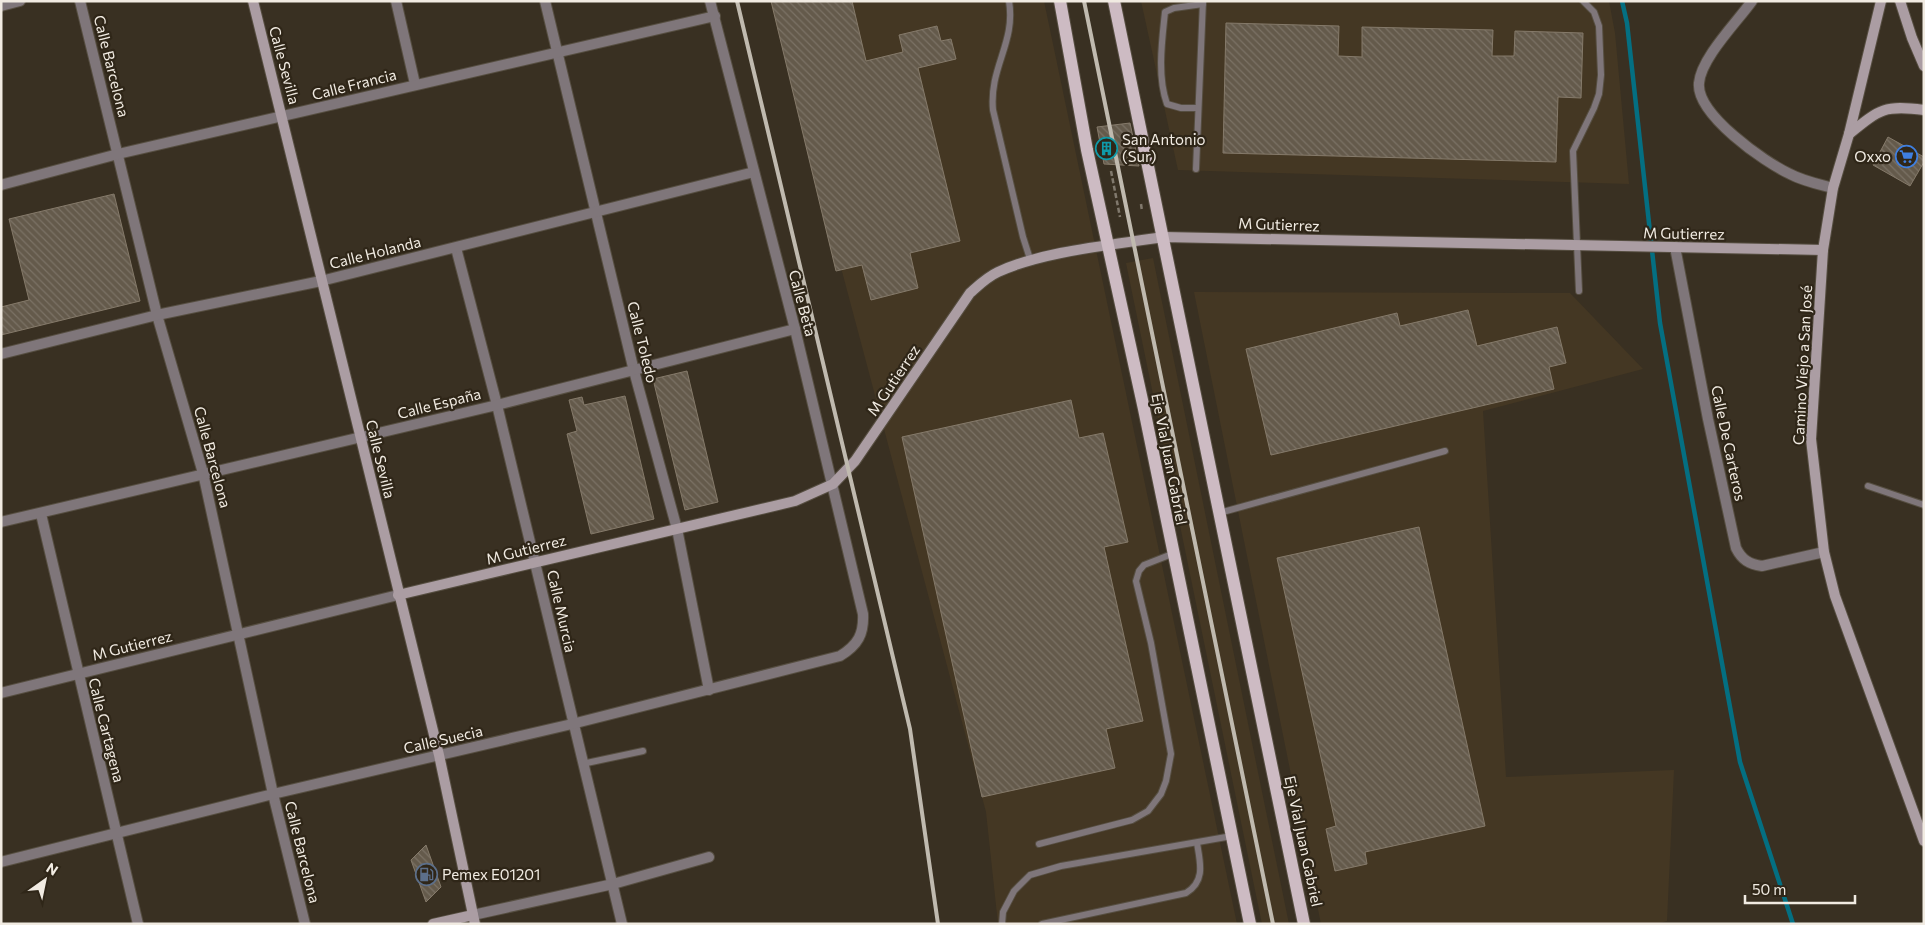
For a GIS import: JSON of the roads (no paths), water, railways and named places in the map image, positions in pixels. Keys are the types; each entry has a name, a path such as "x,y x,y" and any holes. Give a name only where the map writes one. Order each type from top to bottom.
{"main road":[{"name":"Eje Vial Juan Gabriel","path":"1060,1 1087,150 1109,245 1250,924"},
{"name":"Eje Vial Juan Gabriel","path":"1114,1 1304,924"}],"street":[{"path":"1,6 20,1"},
{"name":"Calle Barcelona","path":"80,1 157,315 204,473 240,632 273,794 305,924"},
{"name":"Calle Sevilla","path":"253,1 283,116 321,281 439,755 474,919"},
{"path":"396,1 415,84"},
{"name":"Calle Toledo","path":"545,1 634,371 676,529 709,690"},
{"name":"Calle Beta","path":"710,1 795,328 863,614"},
{"path":"1752,1 1702,71 1699,94 1721,123 1767,160 1789,174 1833,188"},
{"name":"Camino Viejo a San José","path":"1882,1 1849,134 1833,188 1823,250 1811,439 1824,552 1835,596 1924,841"},
{"path":"1900,1 1912,38 1924,66"},
{"name":"Calle Francia","path":"1,185 118,154 715,16"},
{"path":"1849,134 1869,118 1890,107 1924,110"},
{"name":"Calle Holanda","path":"1,354 157,315 321,281 754,172"},
{"name":"M Gutierrez","path":"1,693 240,632 795,501 833,484 855,461 970,293 996,273 1031,262 1109,245 1163,237 1823,250"},
{"name":"Calle De Carteros","path":"1672,247 1736,548 1741,558 1753,565 1762,566 1824,552"},
{"name":"Calle Murcia","path":"456,248 497,405 572,724 622,924"},
{"name":"Calle España","path":"1,522 497,405 795,328"},
{"name":"Calle Cartagena","path":"41,514 138,924"},
{"name":"Calle Suecia","path":"1,862 273,794 572,724 840,656 849,650 860,637 864,628 863,614"},
{"path":"433,924 474,919 613,884 709,857"}],"lane":[{"path":"1009,1 1011,26 994,77 992,93 995,118 1023,237 1031,262"},
{"path":"1579,291 1573,151 1594,108 1599,94 1601,75 1599,26 1594,12 1583,1"},
{"path":"1196,169 1203,2 1174,8 1165,12 1162,41 1164,93 1167,104 1181,108 1198,108"},
{"path":"1220,513 1445,451"},
{"path":"1868,486 1924,505"},
{"path":"1039,844 1132,820 1148,811 1161,794 1166,780 1170,754 1151,643 1136,581 1139,571 1144,565 1172,554"},
{"path":"582,764 643,751"},
{"path":"1002,924 1003,912 1014,891 1030,875 1061,866 1232,836"},
{"path":"1042,924 1186,893 1194,888 1200,879 1197,843"}],"waterway":[{"path":"1622,1 1627,23 1660,323 1740,762 1793,924"}],"railway":[{"path":"737,1 910,729 938,924"},
{"path":"1084,1 1273,924"}],"place":[{"name":"San Antonio (Sur)","path":"1106,148"},
{"name":"Oxxo","path":"1907,156"},
{"name":"Pemex E01201","path":"426,874"}]}
